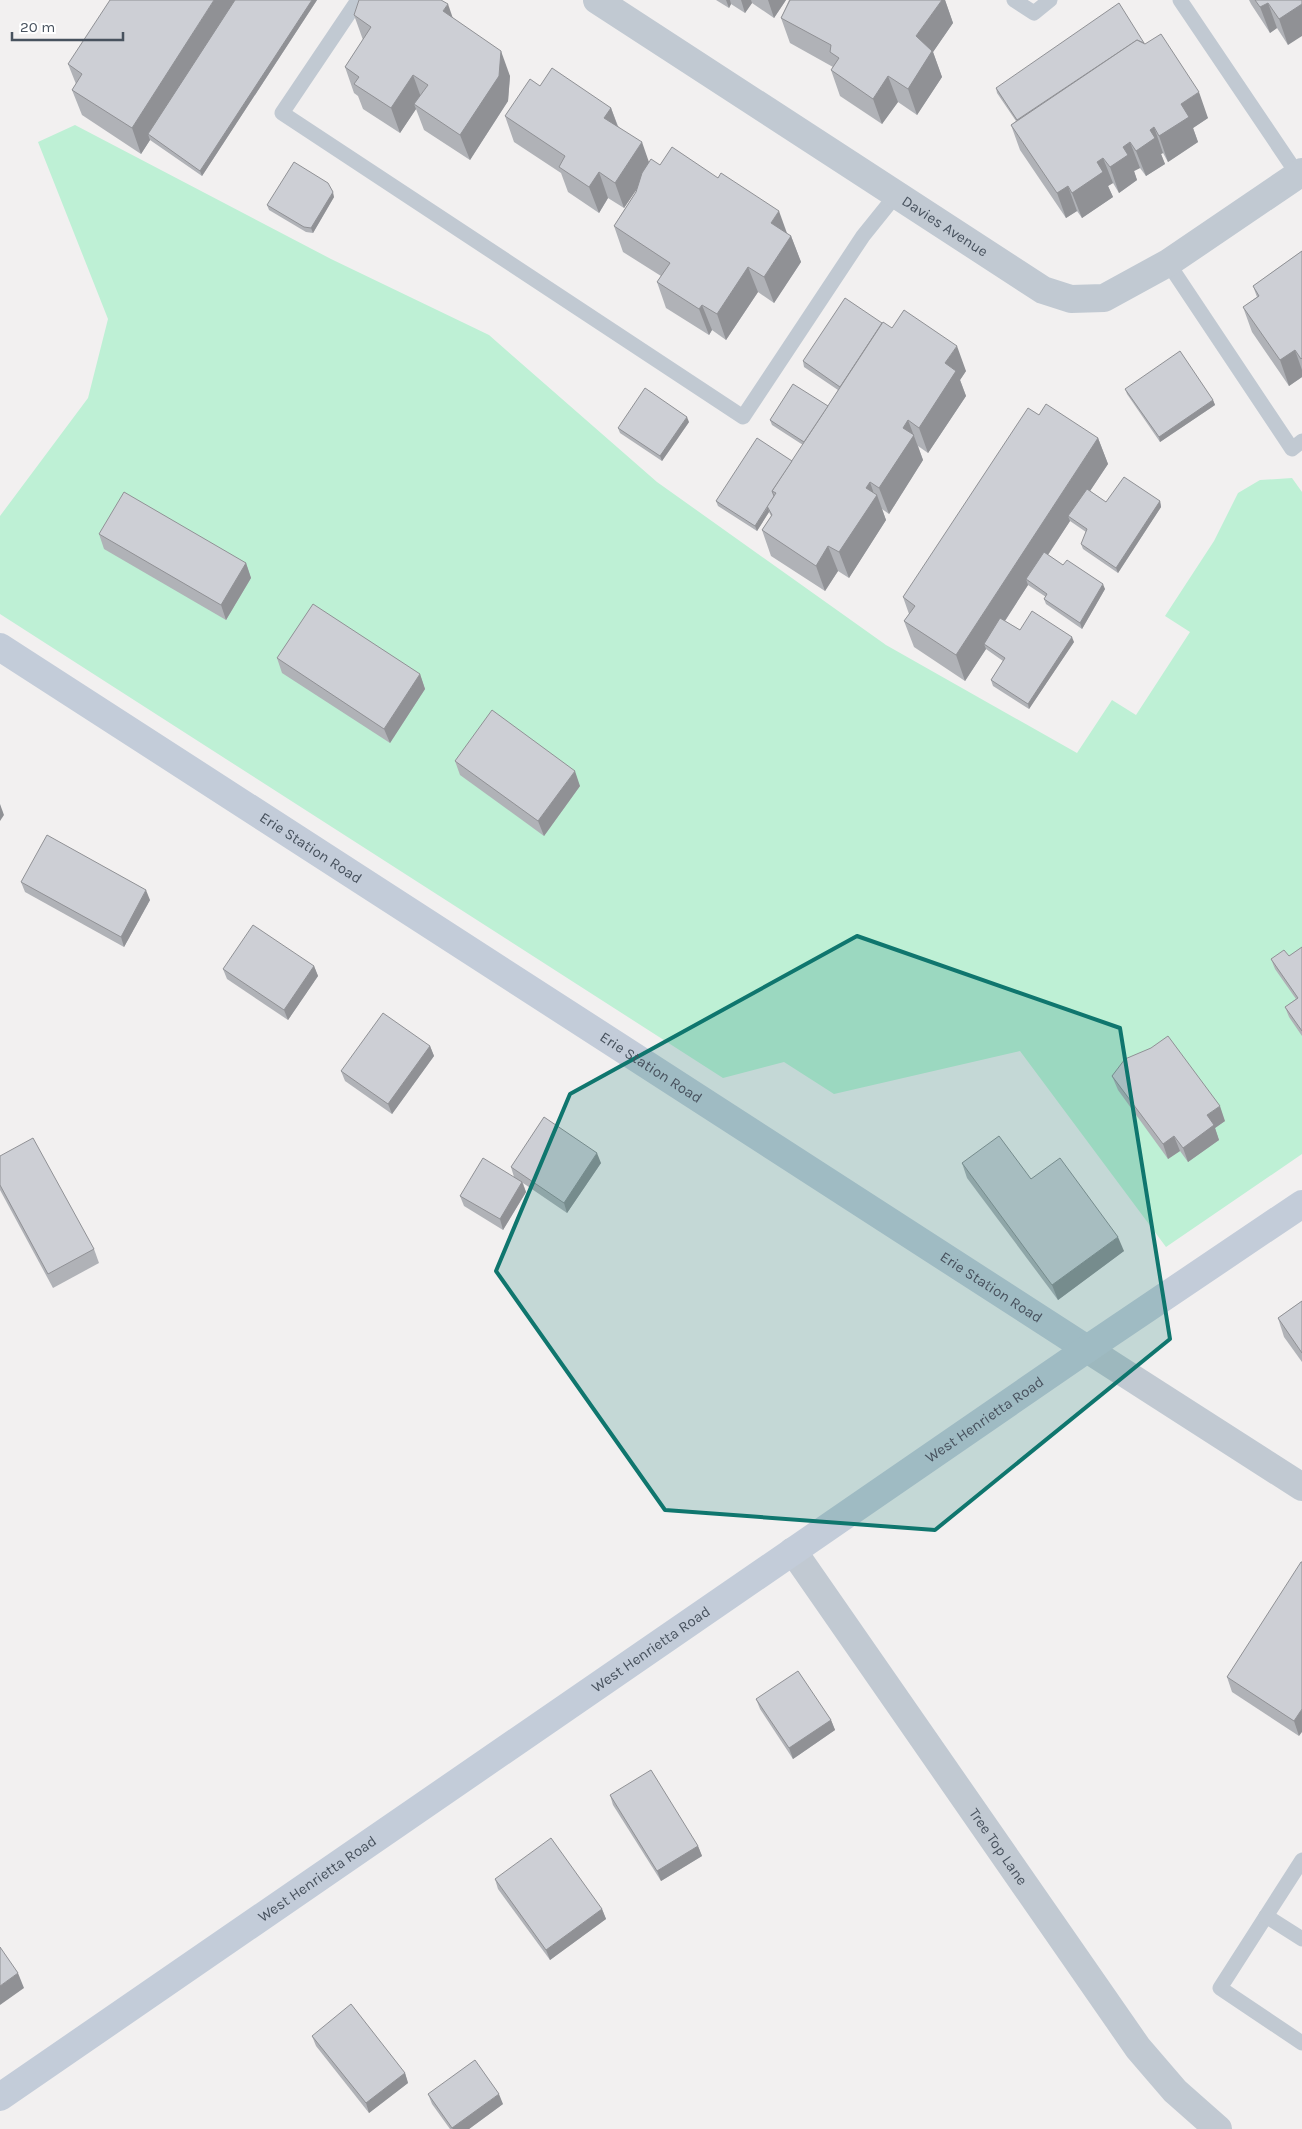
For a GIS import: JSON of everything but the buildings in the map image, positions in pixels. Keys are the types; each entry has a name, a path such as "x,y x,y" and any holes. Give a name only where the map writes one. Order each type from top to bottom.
{"main road":[{"name":"Erie Station Road","path":"0,647 1087,1349"},
{"name":"West Henrietta Road","path":"0,2097 1087,1349 1302,1204"}],"street":[{"name":"Davies Avenue","path":"597,0 1043,290 1071,299 1104,298 1168,263 1300,173"},
{"name":"Erie Station Road","path":"1087,1349 1302,1487"},
{"name":"Tree Top Lane","path":"793,1551 1138,2048 1175,2091 1218,2129"}],"lane":[{"path":"358,0 282,113 743,417 863,236 896,194"},
{"path":"1014,0 1034,13 1050,0"},
{"path":"1180,0 1300,173"},
{"path":"1168,263 1292,449 1302,441"},
{"path":"1302,1860 1220,1988 1302,2043"},
{"path":"1266,1916 1302,1939"}],"highlighted area":[{"path":"857,936 1120,1028 1170,1339 935,1530 665,1510 496,1271 570,1094"}],"green space":[{"path":"75,125 331,259 489,335 657,482 886,645 1077,753 1112,700 1136,715 1190,632 1165,616 1214,541 1238,493 1260,480 1292,478 1302,492 1302,1154 1166,1247 1020,1051 834,1094 784,1062 723,1078 0,614 0,516 88,398 108,319 38,142"}]}
